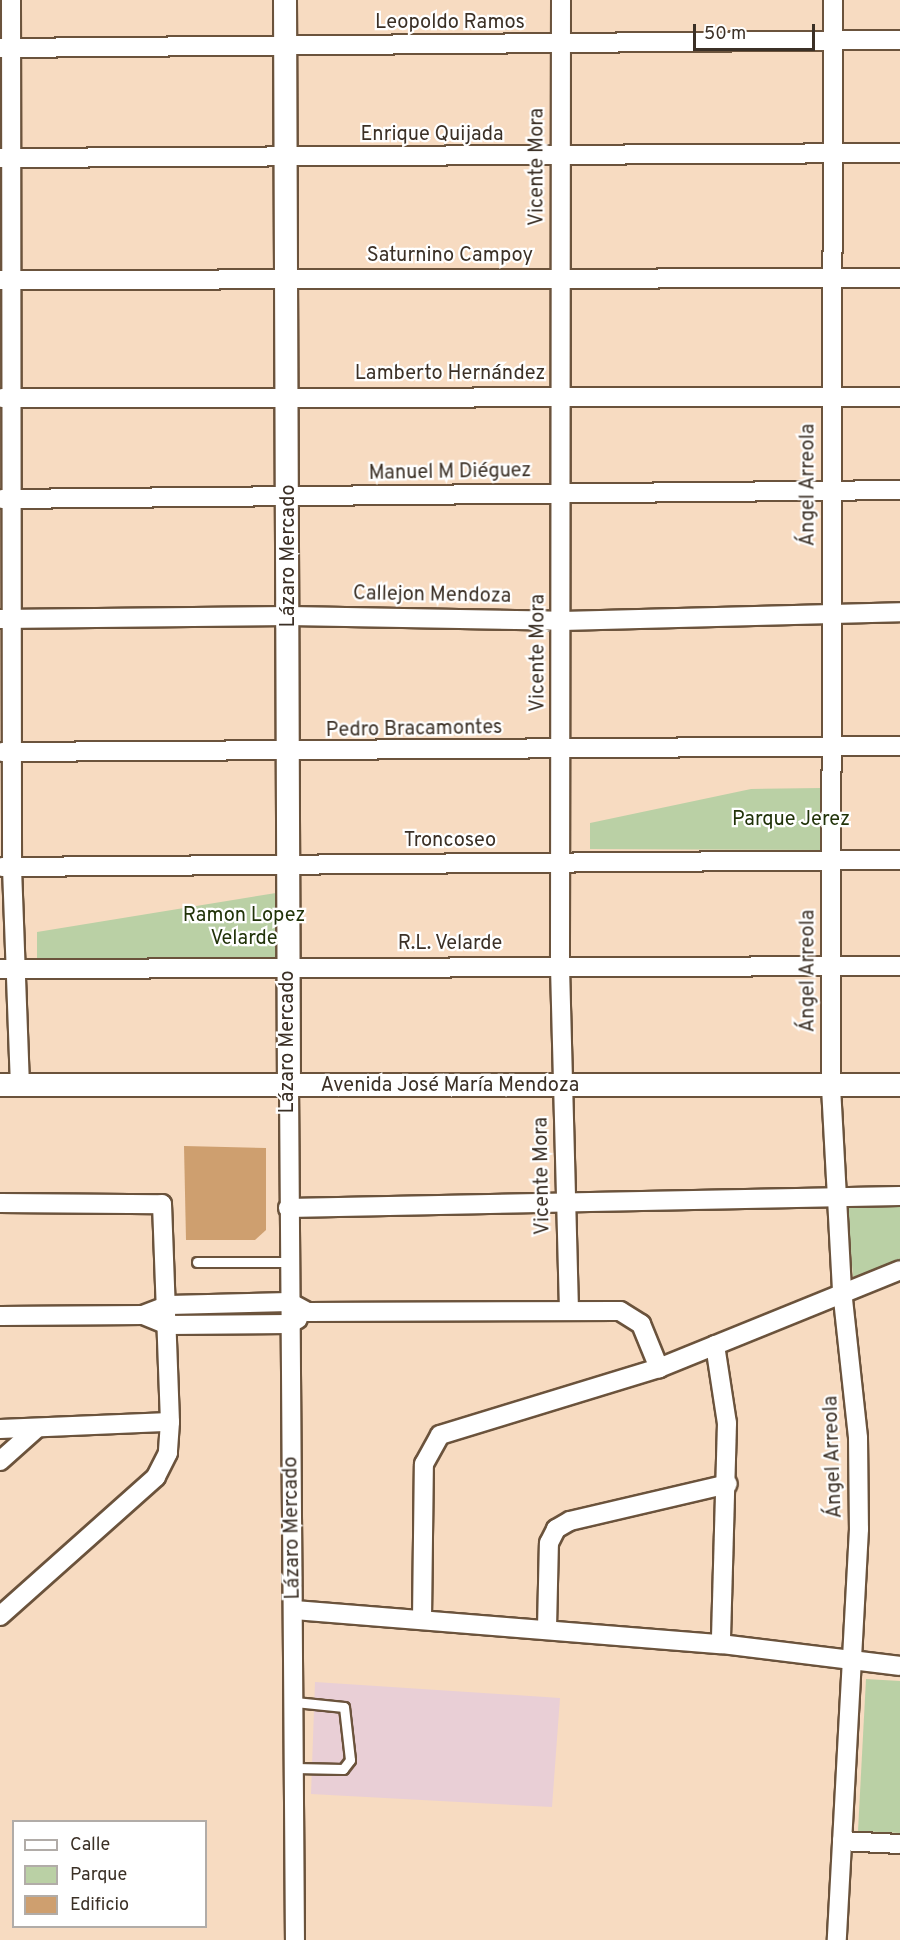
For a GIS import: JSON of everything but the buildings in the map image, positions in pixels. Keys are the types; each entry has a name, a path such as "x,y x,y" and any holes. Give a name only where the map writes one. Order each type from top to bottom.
{"street":[{"path":"10,1085 6,867 5,48 11,0"},
{"name":"Lázaro Mercado","path":"285,0 290,754 287,863 288,1262 295,1702 295,1940"},
{"name":"Vicente Mora","path":"561,0 560,967 569,1307"},
{"name":"Ángel Arreola","path":"833,0 831,1087 842,1290 858,1438 854,1664 837,1940"},
{"name":"Leopoldo Ramos","path":"5,48 286,45 561,46 900,40"},
{"name":"Enrique Quijada","path":"5,158 900,153"},
{"name":"Saturnino Campoy","path":"7,280 900,278"},
{"name":"Lamberto Hernández","path":"6,398 900,397"},
{"name":"Manuel M Diéguez","path":"6,499 900,490"},
{"name":"Callejon Mendoza","path":"6,619 289,616 562,621 900,612"},
{"name":"Pedro Bracamontes","path":"6,752 290,754 900,746"},
{"name":"Troncoseo","path":"6,867 900,860"},
{"name":"R.L. Velarde","path":"8,968 900,966"},
{"name":"Avenida José María Mendoza","path":"10,1085 831,1087 900,1085"},
{"path":"288,1208 565,1207 900,1196"},
{"path":"0,1203 162,1204 169,1305 170,1422 168,1453 156,1478 0,1616"},
{"path":"422,1619 424,1464 440,1435 659,1368 842,1290 900,1270"},
{"path":"0,1316 143,1315 169,1305 289,1302 308,1312 569,1307 633,1314 659,1368"},
{"path":"143,1315 168,1325 289,1324 308,1312"},
{"path":"715,1345 727,1423 728,1484 721,1644"},
{"path":"0,1429 170,1422"},
{"path":"0,1461 36,1429"},
{"path":"547,1628 549,1543 556,1529 570,1521 728,1484"},
{"path":"294,1610 547,1628 721,1644 854,1664 900,1666"},
{"path":"842,1841 900,1844"}],"lane":[{"path":"197,1262 288,1262"},
{"path":"295,1702 345,1707 350,1760 343,1769 295,1768"}],"shaded area":[{"path":"315,1682 560,1698 552,1807 311,1794"}],"green space":[{"name":"Parque Jerez","path":"821,788 823,850 590,849 590,823 751,789"},
{"name":"Ramon Lopez Velarde","path":"276,893 276,957 37,959 37,932"},
{"path":"900,1201 900,1260 853,1277 847,1203"},
{"path":"866,1679 900,1681 900,1833 858,1831"}]}
